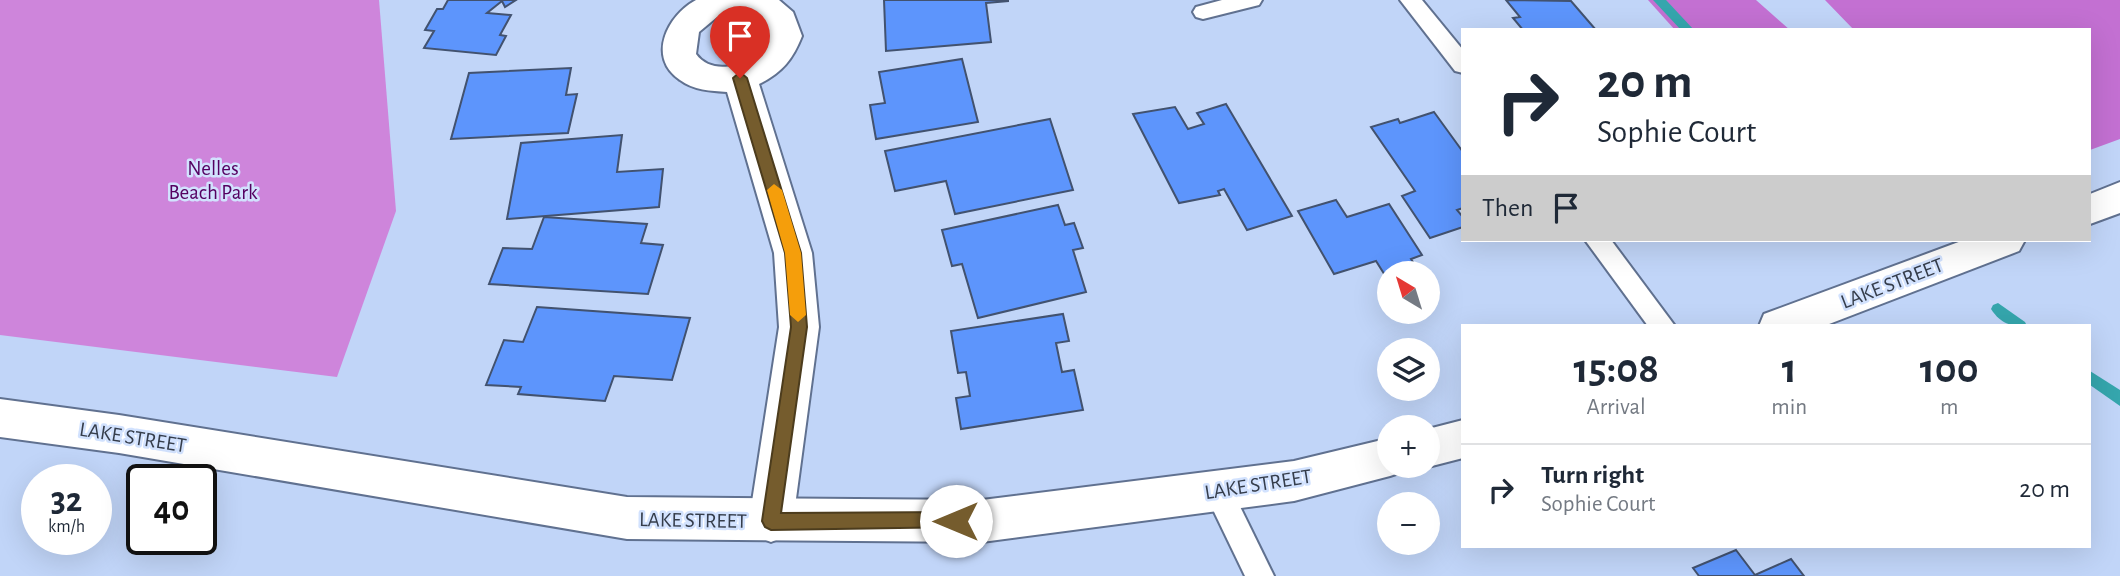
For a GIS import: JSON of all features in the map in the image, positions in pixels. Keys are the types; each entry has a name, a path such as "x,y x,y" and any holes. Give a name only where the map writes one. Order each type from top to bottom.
{"street":[{"path":"740,78 793,253 799,327 771,521"},
{"path":"2091,209 2120,197"},
{"name":"LAKE STREET","path":"1782,324 2001,242"},
{"name":"LAKE STREET","path":"0,418 119,433 627,518 982,521 1294,481 1377,460"},
{"path":"1440,445 1461,440"}],"lane":[{"path":"1203,12 1252,0"},
{"path":"1410,0 1461,63"},
{"path":"1599,242 1661,324"},
{"path":"1218,491 1260,576"}],"green space":[{"name":"Nelles Beach Park","path":"0,0 379,0 396,211 337,377 0,335"}],"shaded area":[{"path":"1648,0 1756,0 1788,28 1673,28"},
{"path":"1825,0 2120,0 2120,139 2091,150 2091,28 1852,28"}],"building":[{"path":"448,0 516,0 505,7 502,1 487,13 511,15 500,35 506,36 496,55 424,48 434,31 425,30 437,9 443,9"},
{"path":"884,0 1008,1 986,3 991,42 886,51"},
{"path":"1506,0 1571,1 1594,28 1521,28 1513,18 1520,17"},
{"path":"962,59 978,122 876,139 870,105 885,103 879,72"},
{"path":"571,68 566,95 577,94 568,133 451,139 469,73"},
{"path":"1226,104 1292,216 1247,230 1224,189 1218,191 1220,195 1179,203 1133,114 1175,107 1188,129 1204,124 1197,113"},
{"path":"1434,112 1461,149 1461,209 1457,210 1461,215 1461,228 1430,238 1402,196 1415,191 1371,127 1398,119 1400,123"},
{"path":"1050,119 1073,190 955,214 946,181 895,191 885,151"},
{"path":"622,135 617,172 663,169 659,207 507,219 521,143"},
{"path":"1336,200 1347,217 1389,204 1422,255 1411,259 1412,261 1376,261 1334,274 1298,211"},
{"path":"1058,205 1065,225 1074,223 1083,248 1073,250 1086,292 978,318 962,264 952,266 942,230"},
{"path":"544,217 647,224 641,243 663,245 648,294 489,284 503,248 532,249"},
{"path":"537,307 690,318 672,380 614,376 605,401 518,394 521,387 486,385 504,340 523,342"},
{"path":"1063,314 1069,341 1056,343 1062,372 1074,370 1083,410 961,429 956,398 970,396 966,372 958,373 951,331"},
{"path":"1736,550 1755,575 1791,559 1804,576 1699,576 1693,568"}],"waterway":[{"path":"1659,0 1686,28"},
{"path":"1998,309 2017,324"},
{"path":"2091,378 2120,399"}],"slow traffic":[{"path":"774,190 793,253 798,315"}],"route":[{"path":"740,78 793,253 799,327 771,521 956,521"}]}
